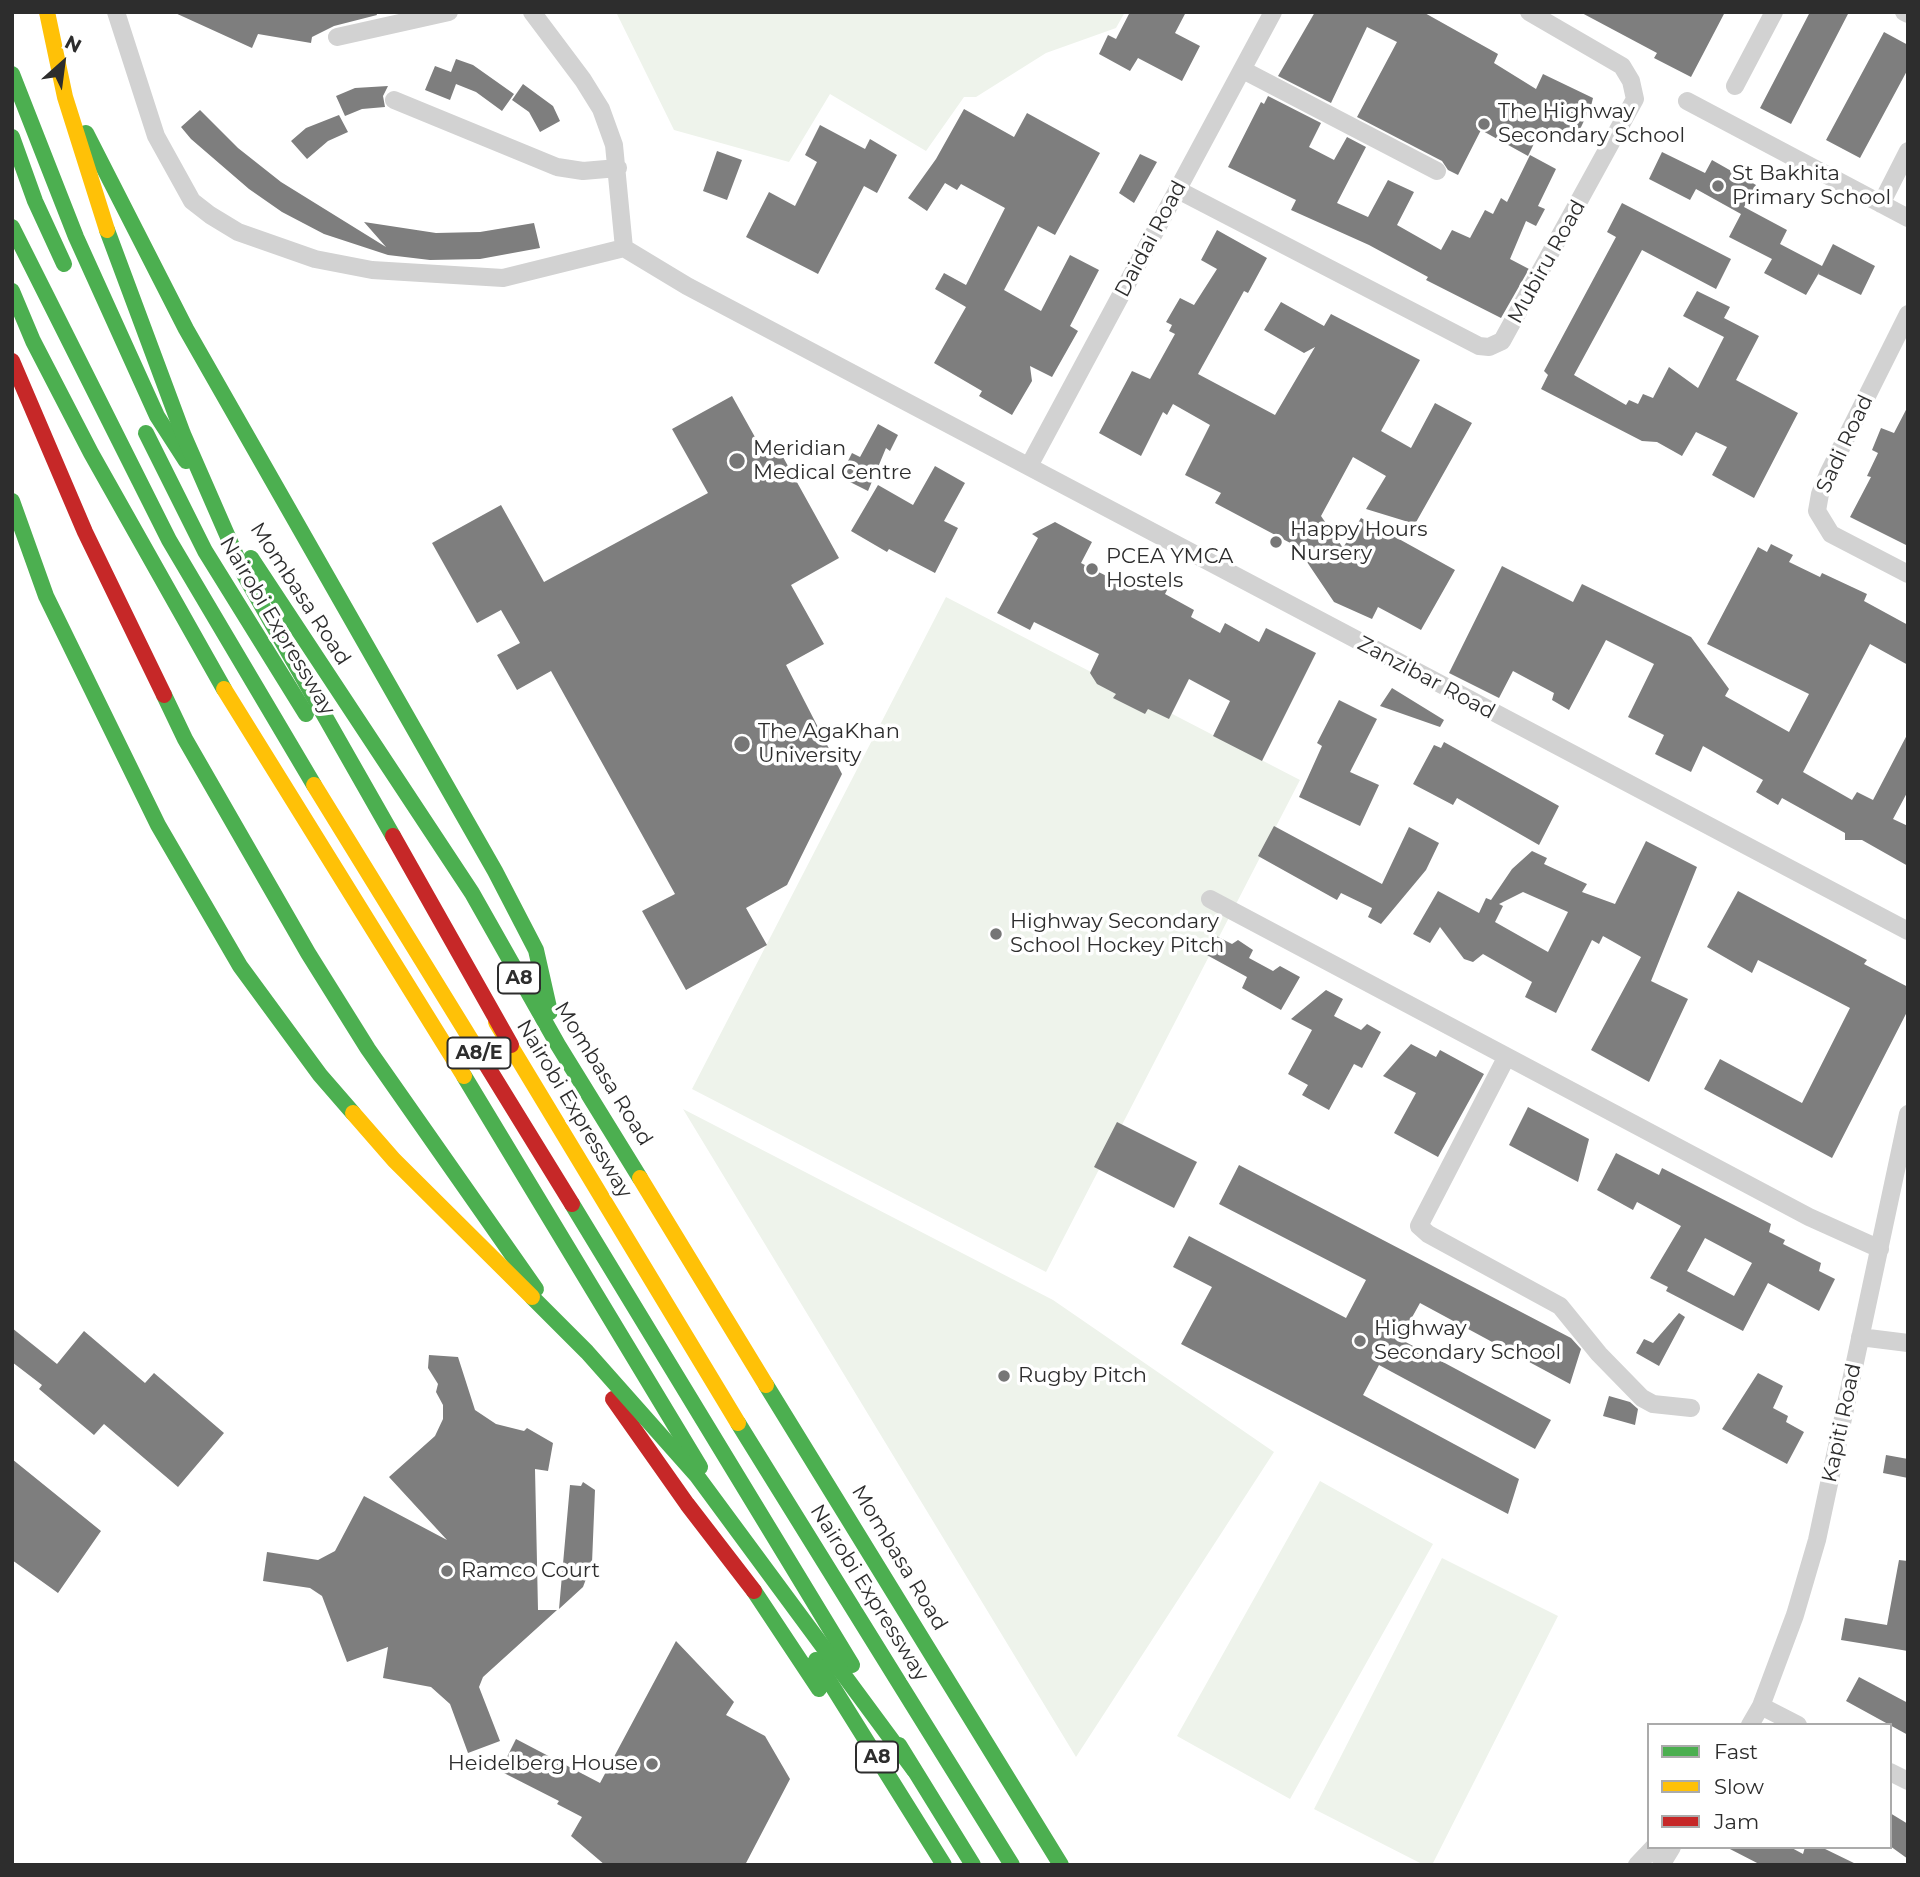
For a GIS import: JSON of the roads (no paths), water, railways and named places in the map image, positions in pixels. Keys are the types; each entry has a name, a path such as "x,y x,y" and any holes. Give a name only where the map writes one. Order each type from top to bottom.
{"highway":[{"path":"37,12 80,122 186,329 495,871 536,950 558,1045"},
{"path":"47,12 65,97 105,226 183,434 245,576 511,1045"},
{"name":"Mombasa Road","path":"12,74 76,237 157,416 472,893 558,1045 613,1130 1061,1865"},
{"path":"12,137 35,201 73,284"},
{"name":"A8/E","path":"12,227 67,342 169,540 386,905 734,1467 973,1865"},
{"name":"A8","path":"12,291 33,341 91,453 255,743 493,1124 944,1865"},
{"path":"12,361 85,532 153,677 308,953 368,1049 687,1504 753,1589 846,1732 920,1827"},
{"name":"Nairobi Expressway","path":"138,417 205,551 511,1045 692,1348 1012,1865"},
{"path":"12,501 46,596 158,825 240,966 320,1075 394,1160 587,1352 697,1476 914,1770"}],"street":[{"path":"116,12 156,136 192,201 238,232 315,259 372,271 503,278 624,248 618,168 614,145 601,109 583,80 532,12"},
{"path":"337,37 449,12"},
{"name":"Daidai Road","path":"1029,467 1273,12"},
{"name":"Mubiru Road","path":"1178,190 1479,345 1489,347 1502,341 1636,99 1632,81 1622,66 1529,12"},
{"path":"1735,86 1774,12"},
{"path":"1243,69 1437,171"},
{"path":"394,100 557,167 583,171 618,168"},
{"path":"1686,101 1908,218"},
{"path":"1881,204 1908,151"},
{"name":"Zanzibar Road","path":"624,248 687,286 1908,931"},
{"name":"Sadi Road","path":"1908,314 1828,474 1817,511 1831,534 1908,574"},
{"path":"1210,899 1809,1217 1880,1249"},
{"path":"1506,1058 1419,1226 1428,1234 1560,1306 1599,1354 1642,1398 1653,1404 1691,1408"},
{"name":"Kapiti Road","path":"1751,1723 1761,1706 1795,1615 1817,1540 1908,1114"},
{"path":"1860,1337 1908,1343"},
{"path":"1761,1706 1794,1723"},
{"path":"1892,1773 1908,1782"},
{"path":"1637,1865 1652,1849"},
{"path":"1661,1865 1671,1849"}],"place":[{"name":"The Highway Secondary School","path":"1484,124"},
{"name":"St Bakhita Primary School","path":"1718,186"},
{"name":"Meridian Medical Centre","path":"737,461"},
{"name":"Happy Hours Nursery","path":"1276,542"},
{"name":"PCEA YMCA Hostels","path":"1092,569"},
{"name":"The AgaKhan University","path":"742,744"},
{"name":"Highway Secondary School Hockey Pitch","path":"996,934"},
{"name":"Highway Secondary School","path":"1360,1341"},
{"name":"Rugby Pitch","path":"1004,1376"},
{"name":"Ramco Court","path":"447,1571"},
{"name":"Heidelberg House","path":"652,1764"}]}
